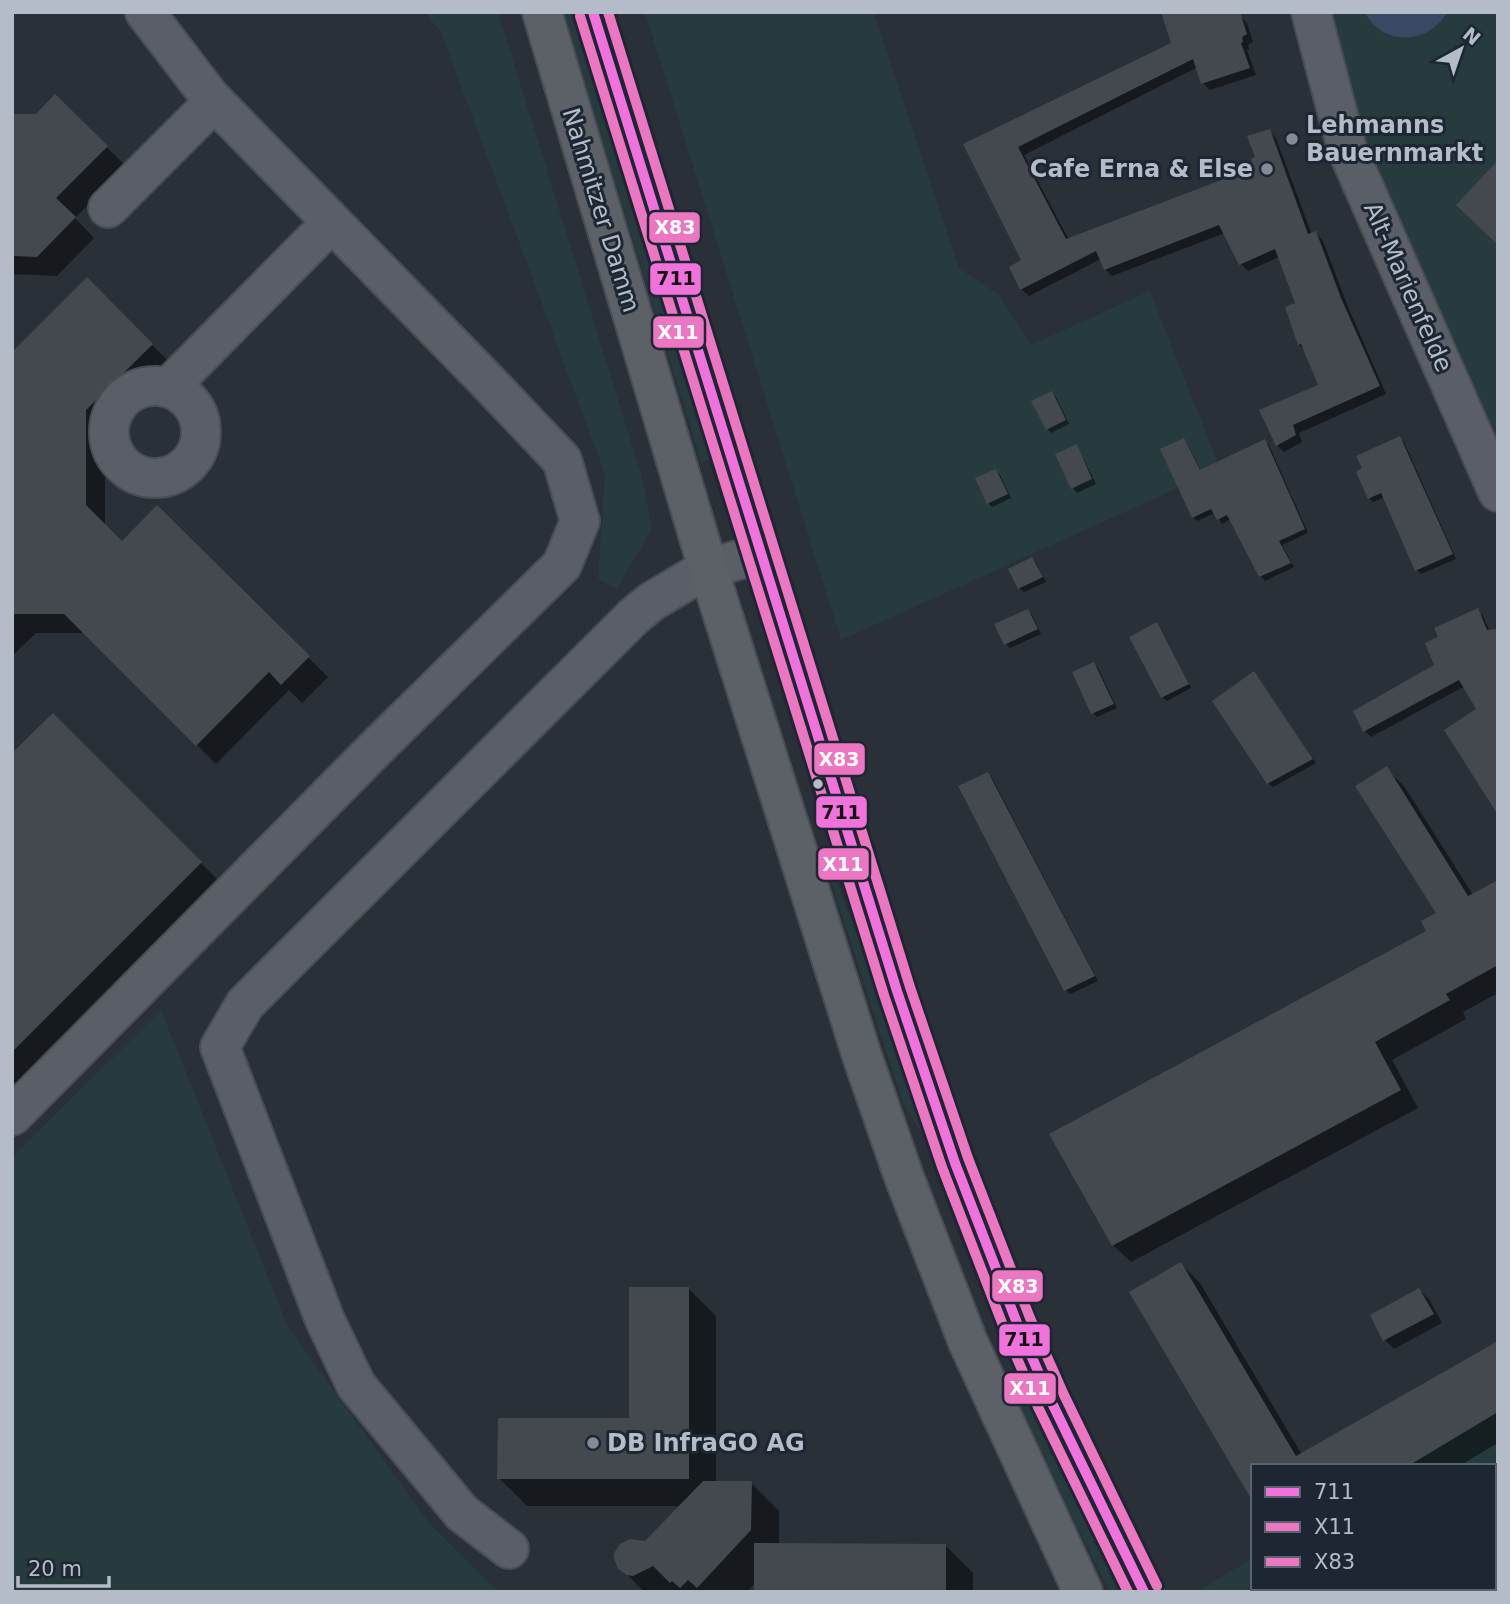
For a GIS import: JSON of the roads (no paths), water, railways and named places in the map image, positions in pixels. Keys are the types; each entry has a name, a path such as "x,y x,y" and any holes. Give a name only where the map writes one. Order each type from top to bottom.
{"main road":[{"name":"Nahmitzer Damm","path":"542,12 708,568 862,1056 908,1190 968,1342 1083,1592"},
{"name":"Nahmitzer Damm","path":"593,12 897,992 955,1163 1027,1345 1094,1494 1144,1592"}],"street":[{"path":"12,1116 376,748 562,565 580,520 562,460 214,102 145,12"},
{"name":"Alt-Marienfelde","path":"1311,12 1347,149 1496,483"},
{"path":"107,208 214,102"},
{"path":"169,387 332,222"},
{"path":"509,1549 462,1513 356,1385 322,1312 220,1047 246,1004 633,617 650,602 708,568 761,554"}],"water":[{"path":"1365,12 1447,12 1429,31 1406,38 1382,31"}],"place":[{"name":"Lehmanns Bauernmarkt","path":"1292,139"},
{"name":"Cafe Erna & Else","path":"1267,169"},
{"name":"DB InfraGO AG","path":"593,1443"}]}
